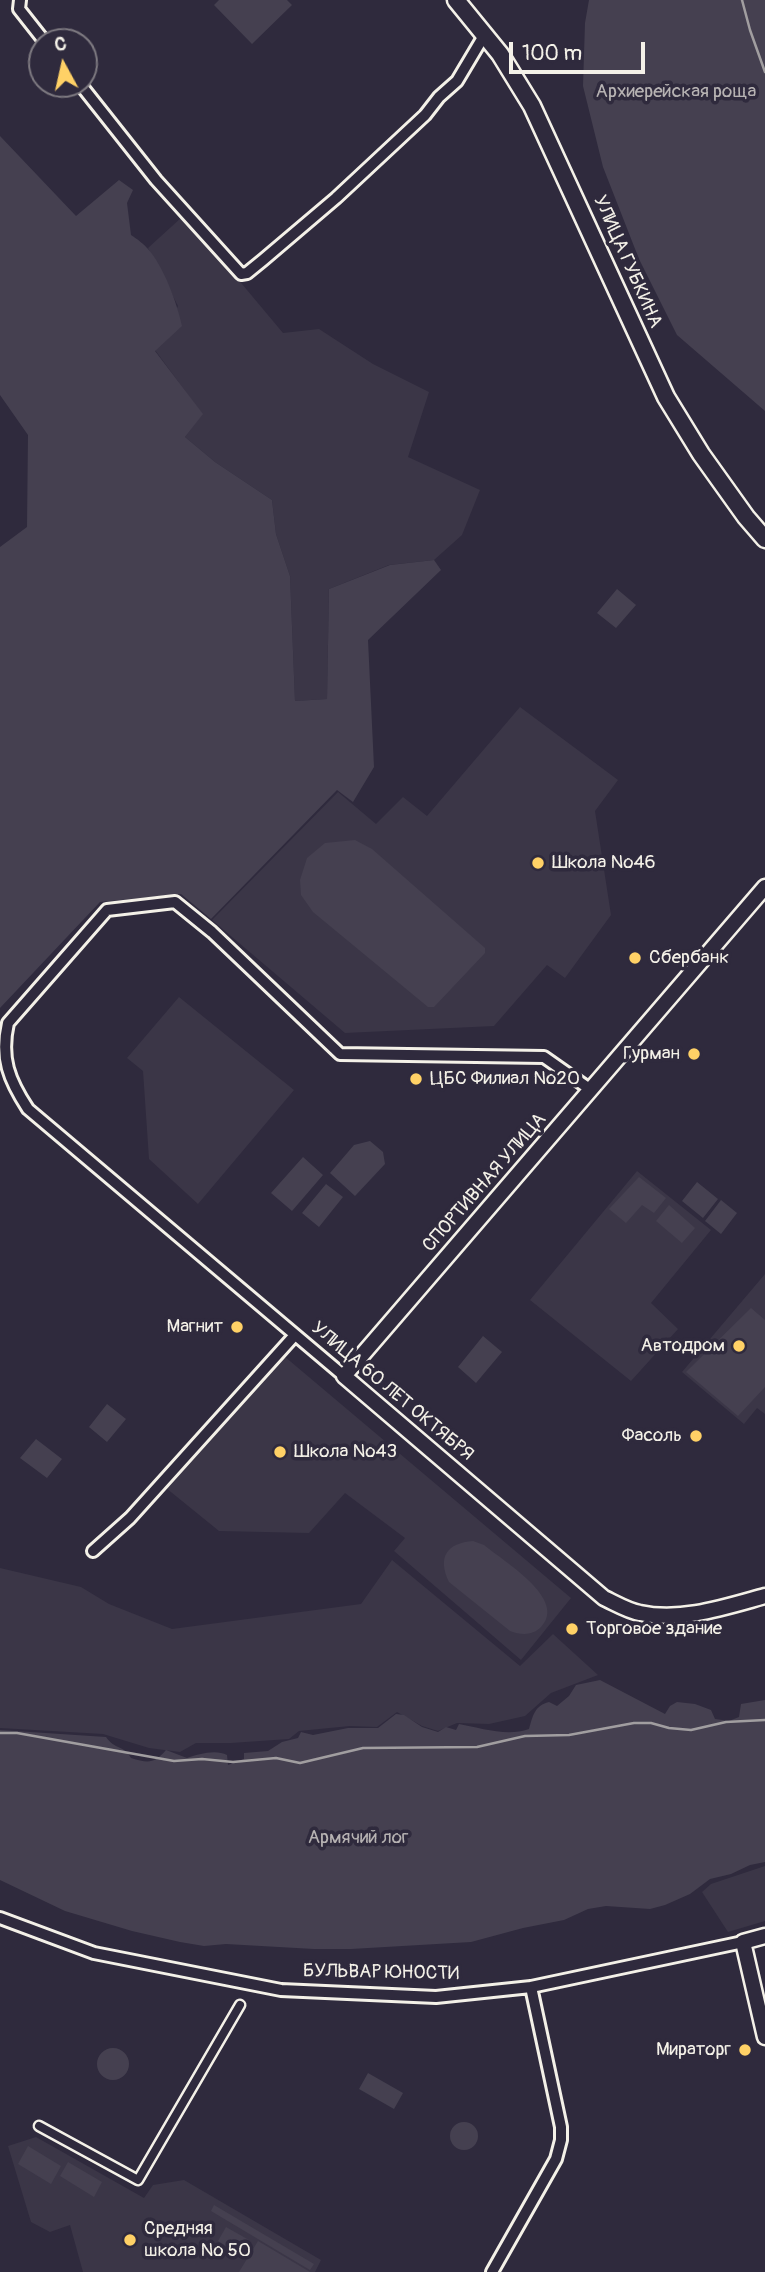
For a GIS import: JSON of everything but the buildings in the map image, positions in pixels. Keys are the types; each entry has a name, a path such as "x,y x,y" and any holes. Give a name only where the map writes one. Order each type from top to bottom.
{"main road":[{"name":"УЛИЦА ГУБКИНА","path":"456,0 500,54 542,125 666,397 701,454 765,539"}],"street":[{"path":"20,0 19,9 34,28"},
{"path":"91,98 156,180 241,274 247,273 336,198 425,115 439,97 457,81 485,34"},
{"name":"СПОРТИВНАЯ УЛИЦА","path":"344,1376 765,887"},
{"name":"УЛИЦА 60 ЛЕТ ОКТЯБРЯ","path":"591,1090 544,1057 340,1054 212,932 175,902 107,910 8,1023 4,1040 12,1085 28,1109 604,1598 639,1613 683,1615 765,1596"},
{"path":"93,1551 130,1518 295,1335"},
{"name":"БУЛЬВАР ЮНОСТИ","path":"0,1918 94,1953 281,1990 436,1997 531,1987 765,1936"},
{"path":"743,1942 765,2037"},
{"path":"492,2272 556,2159 561,2140 559,2115 531,1987"},
{"path":"39,2126 138,2180 240,2005"}],"shaded area":[{"path":"182,217 201,235 283,333 319,329 373,364 429,392 408,457 480,490 462,535 434,560 389,565 329,589 327,699 295,701 290,576 276,534 272,500 215,462 185,437 202,414 155,350 178,306 148,248"},
{"path":"520,707 618,780 595,811 611,915 565,978 547,965 494,1026 345,1033 212,920 338,792 376,824 403,797 427,816"},
{"path":"179,997 294,1090 198,1204 149,1159 143,1071 127,1058"},
{"path":"637,1171 711,1230 651,1303 678,1329 631,1381 530,1300"},
{"name":"Автодром","path":"765,1274 765,1414 757,1408 744,1424 682,1372"},
{"path":"284,1356 571,1598 521,1660 394,1551 405,1538 345,1493 309,1533 219,1531 166,1488"},
{"path":"392,1560 520,1666 553,1634 598,1675 551,1693 525,1716 489,1724 457,1723 438,1731 422,1726 397,1712 377,1727 350,1726 299,1731 289,1739 196,1743 180,1752 149,1748 103,1734 0,1728 0,1568 81,1587 109,1604 172,1629 361,1604"},
{"path":"765,1866 765,1921 728,1932 702,1892 711,1884"},
{"path":"36,2137 144,2198 153,2185 184,2180 321,2260 315,2272 83,2272 70,2225 50,2232 31,2222 8,2146"}],"green space":[{"path":"219,0 287,0 292,5 252,44 214,5"},
{"name":"Архиерейская роща","path":"589,0 765,0 765,411 677,335 639,259 603,167 583,86 585,23"},
{"path":"0,136 76,216 119,180 133,190 127,203 131,235 146,247 159,265 173,296 182,326 155,351 203,414 185,437 215,462 272,500 276,534 290,576 295,701 327,699 329,589 390,565 434,560 441,570 368,640 374,767 353,802 337,790 211,919 181,894 100,902 0,1008 0,547 27,527 28,435 0,395"},
{"path":"617,589 636,605 616,628 597,613"},
{"path":"355,840 372,849 485,948 485,953 434,1007 428,1007 313,912 301,895 300,880 307,858 325,843"},
{"path":"370,1141 383,1152 385,1164 355,1196 330,1173 354,1145"},
{"path":"303,1157 323,1175 292,1211 271,1193"},
{"path":"639,1177 666,1198 654,1213 642,1205 626,1223 609,1209"},
{"path":"697,1182 718,1199 703,1218 682,1201"},
{"path":"326,1184 343,1197 319,1227 302,1213"},
{"path":"721,1200 737,1213 721,1234 705,1221"},
{"path":"669,1205 695,1228 682,1243 656,1221"},
{"name":"Автодром","path":"751,1308 765,1320 765,1387 738,1416 686,1372"},
{"path":"483,1336 502,1352 476,1383 458,1367"},
{"path":"107,1404 126,1419 107,1442 89,1427"},
{"path":"36,1439 62,1459 47,1478 20,1458"},
{"path":"473,1541 484,1545 518,1571 540,1593 546,1605 547,1616 538,1630 526,1634 510,1631 449,1582 444,1565 447,1553 457,1545"},
{"name":"Армячий лог","path":"600,1680 665,1714 670,1706 677,1702 695,1704 711,1710 715,1719 729,1721 739,1717 741,1704 765,1700 765,1862 710,1879 690,1894 650,1909 606,1906 588,1909 564,1920 471,1942 351,1949 226,1944 204,1946 180,1942 65,1911 0,1880 0,1730 106,1737 131,1758 146,1761 158,1758 166,1750 187,1758 218,1752 227,1755 228,1765 244,1759 244,1753 268,1751 282,1742 298,1738 301,1732 313,1735 348,1728 378,1728 396,1714 404,1715 422,1727 438,1732 446,1727 456,1730 459,1724 494,1731 521,1731 529,1729 540,1706 549,1702 557,1706 569,1696 576,1685"},
{"path":"113,2048 124,2053 129,2064 124,2075 113,2080 102,2075 97,2064 102,2053"},
{"path":"368,2073 403,2093 394,2109 359,2089"},
{"path":"464,2122 474,2126 478,2136 474,2146 464,2150 454,2146 450,2136 454,2126"},
{"path":"28,2146 61,2166 51,2184 18,2164"},
{"path":"68,2162 102,2182 94,2197 60,2176"},
{"path":"214,2205 314,2264 310,2270 211,2211"},
{"path":"226,2227 249,2240 240,2255 218,2241"},
{"path":"258,2241 310,2272 239,2272"}],"waterway":[{"path":"742,0 765,72"},
{"path":"0,1733 17,1733 174,1761 202,1759 233,1762 276,1758 300,1763 363,1748 477,1747 525,1736 569,1735 634,1723 691,1730 726,1722 765,1720"}],"place":[{"name":"Школа №46","path":"538,863"},
{"name":"Сбербанк","path":"635,958"},
{"name":"Гурман","path":"694,1054"},
{"name":"ЦБС Филиал №20","path":"416,1079"},
{"name":"Магнит","path":"237,1327"},
{"name":"Автодром","path":"739,1346"},
{"name":"Фасоль","path":"696,1436"},
{"name":"Школа №43","path":"280,1452"},
{"name":"Торговое здание","path":"572,1629"},
{"name":"Мираторг","path":"745,2050"},
{"name":"Средняя школа № 50","path":"130,2240"}]}
